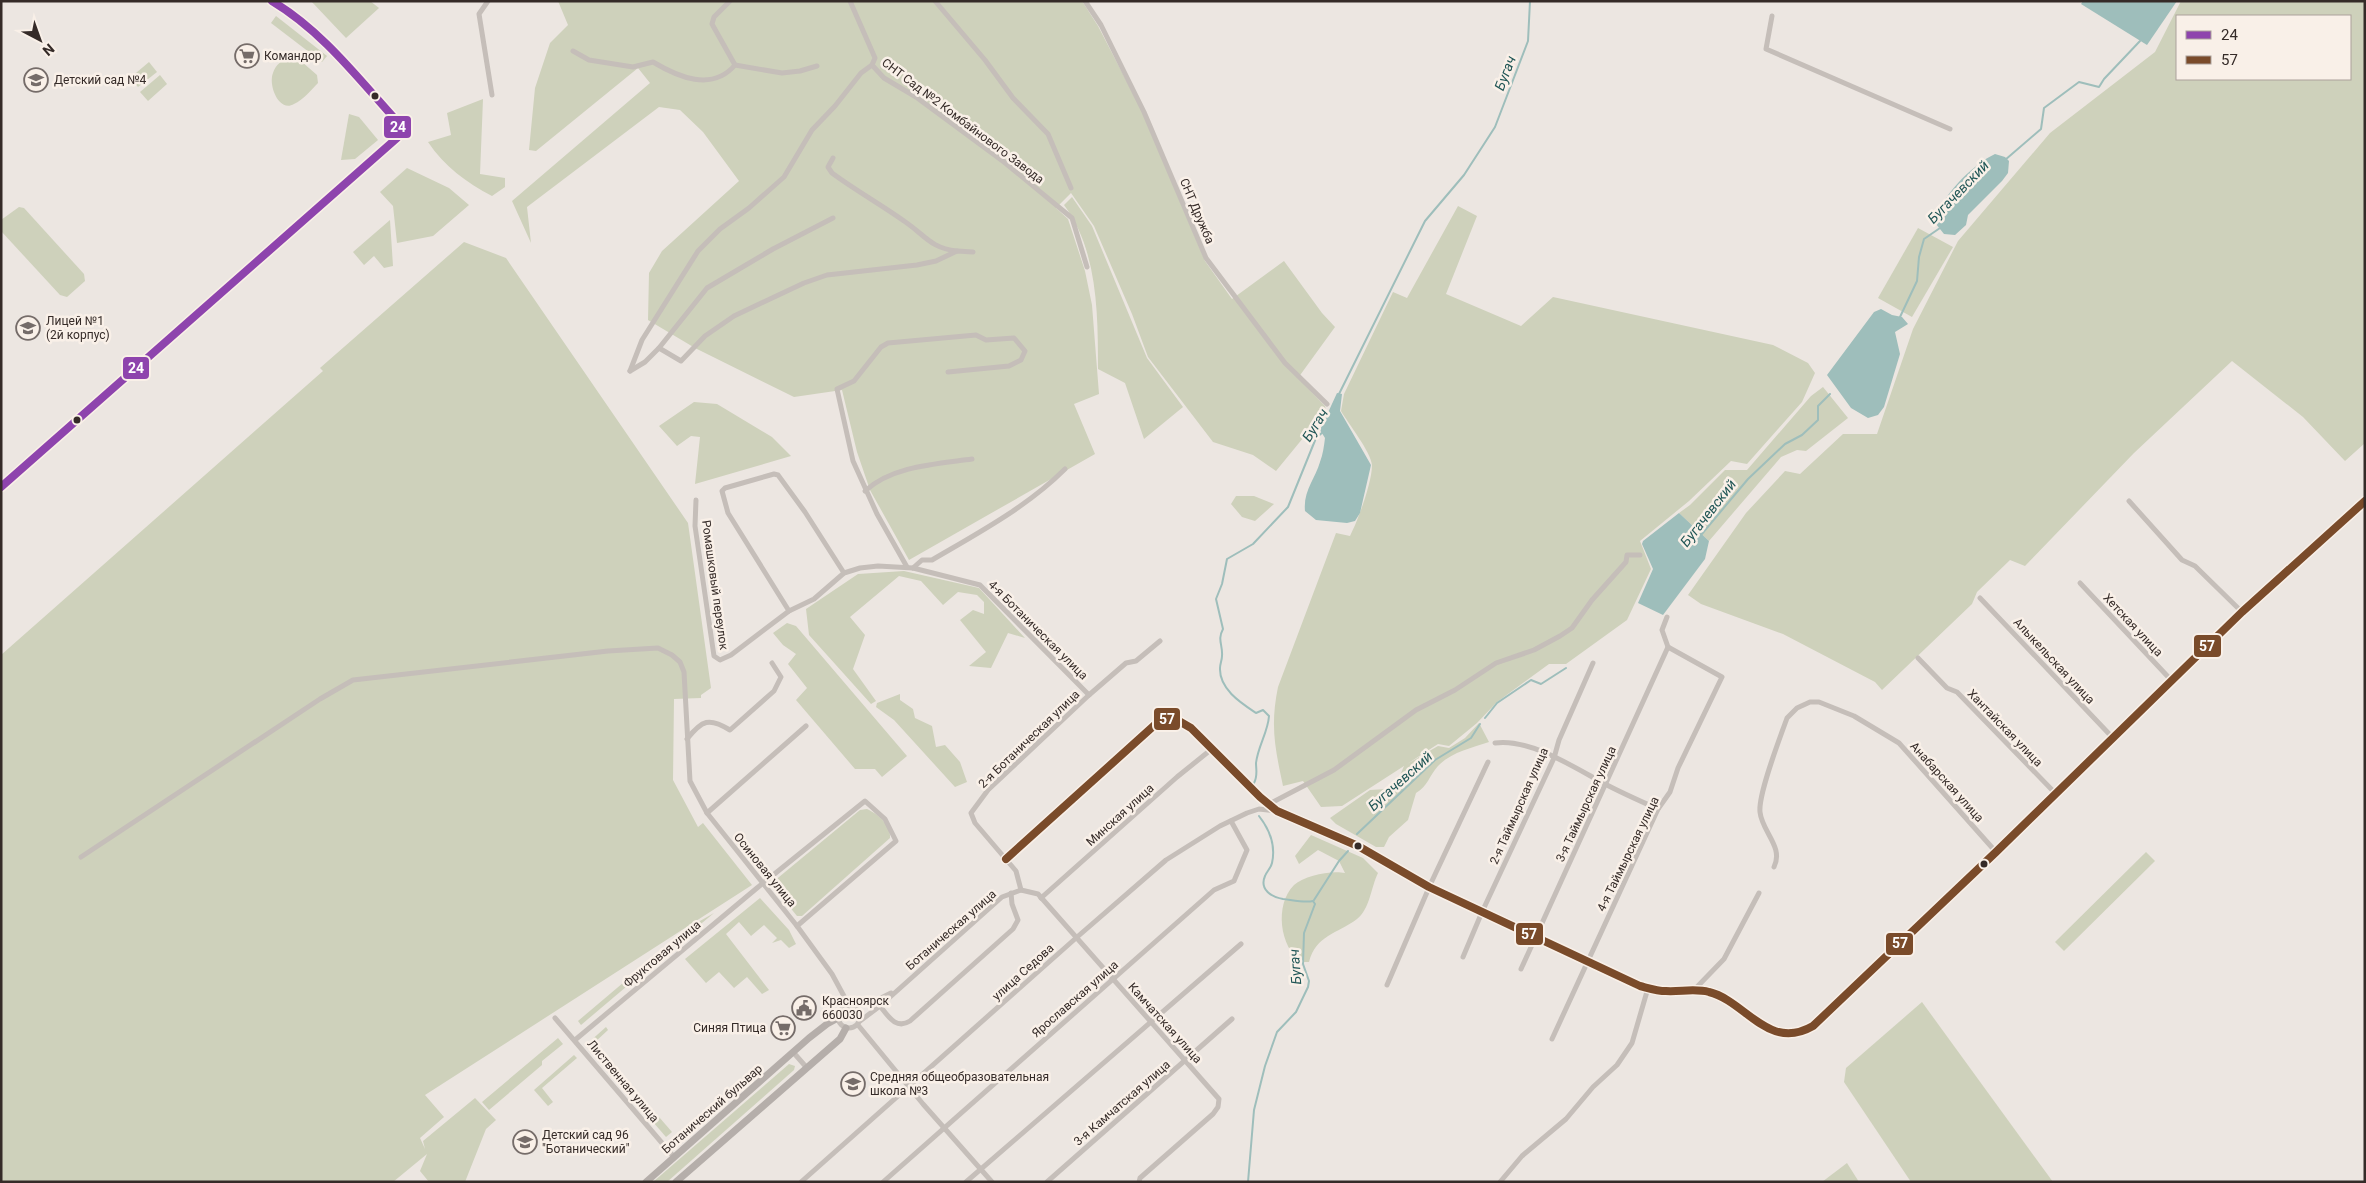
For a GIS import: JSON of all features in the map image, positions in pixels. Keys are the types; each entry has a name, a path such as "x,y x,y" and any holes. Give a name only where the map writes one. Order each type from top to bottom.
{"street":[{"path":"1,486 397,138 399,132 396,120 336,54 312,30 272,1"},
{"path":"488,1 479,14 492,95"},
{"path":"730,1 714,17 712,24 735,65"},
{"name":"СНТ Сад №2 Комбайнового Завода","path":"832,218 773,249 707,288 659,348 645,362 630,371 642,340 698,251 720,229 749,208 784,177 812,130 835,106 861,73 872,65 875,58 850,1"},
{"name":"СНТ Сад №2 Комбайнового Завода","path":"935,1 985,60 1013,98 1048,134 1071,188"},
{"name":"СНТ Дружба","path":"1085,1 1101,25 1144,112 1206,258 1285,363 1327,404"},
{"path":"1772,16 1766,49 1950,128"},
{"path":"573,51 589,60 633,67 653,62 673,74 703,81 720,78 735,65"},
{"path":"735,65 782,73 800,71 817,66"},
{"name":"СНТ Сад №2 Комбайнового Завода","path":"872,65 884,78 916,97 1004,162 1072,218 1087,267"},
{"path":"832,158 828,167 832,173 906,222 928,242 942,249 972,252"},
{"path":"659,348 681,362 705,336 734,316 804,283 827,275 849,271 936,261 957,251"},
{"path":"907,567 865,491 853,461 837,389 854,381 881,347 888,343 976,335 986,340 1014,338 1025,351 1021,360 1009,366 948,372"},
{"path":"865,491 878,479 926,465 972,459"},
{"path":"913,568 922,560 932,560 1000,521 1054,480 1065,469"},
{"path":"789,611 728,513 722,491 725,488 756,478 774,474 778,475 805,512 844,573"},
{"name":"Ромашковый переулок","path":"696,500 695,526 714,656 720,660 731,655"},
{"path":"2129,501 2182,560 2195,566 2242,612"},
{"path":"1021,890 1016,871 1006,859 1158,722 1167,718 1179,719 1213,748 1260,797 1277,811 1358,846 1429,886 1482,912 1648,988 1664,992 1694,990 1720,996 1771,1030 1789,1033 1805,1030 1813,1026 1996,852 2242,612 2365,501"},
{"path":"1269,804 1334,770 1416,710 1455,690 1496,663 1534,650 1572,628 1592,600 1626,562 1627,555 1640,555"},
{"name":"4-я Ботаническая улица","path":"731,655 789,611 814,599 844,573 860,568 878,566 907,567 980,585 1089,695"},
{"name":"Хетская улица","path":"2080,583 2172,681"},
{"name":"Алыкельская улица","path":"1980,598 2113,738"},
{"path":"1667,617 1662,630 1668,647"},
{"name":"2-я Ботаническая улица","path":"1006,859 975,823 971,813 988,790 1089,695 1126,663 1136,661 1160,641"},
{"name":"4-я Таймырская улица","path":"1552,1040 1658,809 1670,792 1678,768 1722,677 1668,647"},
{"name":"3-я Таймырская улица","path":"1521,969 1668,647"},
{"name":"Осиновая улица","path":"81,857 320,699 353,680 608,651 658,648 672,655 680,662 684,672 690,781 707,813 797,926 832,974 845,998 846,1006"},
{"name":"Хантайская улица","path":"1918,658 1947,688 1957,692 2056,794"},
{"path":"687,739 700,724 710,721 730,730 774,691 781,677 772,662"},
{"name":"2-я Таймырская улица","path":"1463,957 1554,758 1559,740 1593,663"},
{"name":"Анабарская улица","path":"1774,867 1777,860 1776,852 1760,812 1766,782 1787,718 1797,708 1810,702 1836,708 1899,743 1996,852"},
{"path":"707,813 806,726"},
{"path":"1495,743 1506,741 1522,745 1566,762 1658,809"},
{"name":"Минская улица","path":"1041,898 1213,748"},
{"path":"1387,986 1429,886 1488,762"},
{"path":"1259,809 1263,802 1260,797"},
{"path":"763,884 865,801 885,819 896,841 797,926"},
{"name":"улица Седова","path":"801,1182 1166,860 1231,821 1259,809 1277,811"},
{"name":"Ярославская улица","path":"883,1182 1214,890 1234,881 1247,850 1231,821"},
{"name":"Фруктовая улица","path":"575,1040 763,884"},
{"name":"Камчатская улица","path":"1021,890 1031,891 1041,898 1150,1022 1218,1095 1218,1107 1213,1114 1140,1180"},
{"name":"Ботаническая улица","path":"859,1023 1002,897 1021,890"},
{"path":"880,1006 895,1023 902,1025 910,1021 1013,929 1018,920 1012,904 1011,893"},
{"path":"1694,990 1724,959 1759,893"},
{"path":"966,1182 1241,944"},
{"path":"1500,1182 1522,1156 1566,1119 1593,1087 1616,1065 1632,1043 1648,988"},
{"name":"Ботаническая улица","path":"846,1006 855,1000 874,1000 897,990"},
{"path":"859,1023 852,1028 846,1028 838,1018 839,1011 846,1006 858,1009 859,1023 909,1087 992,1182"},
{"name":"Лиственная улица","path":"555,1018 674,1157"},
{"name":"Ботанический бульвар","path":"646,1182 793,1052 827,1024 838,1018"},
{"name":"3-я Камчатская улица","path":"1047,1182 1232,1019"},
{"path":"676,1182 840,1039 846,1028"},
{"path":"793,1052 807,1068"}],"green space":[{"path":"311,1 370,1 379,8 346,38"},
{"path":"558,1 1082,1 1098,26 1141,109 1205,261 1232,299 1284,261 1322,313 1335,327 1298,378 1325,406 1326,410 1276,471 1253,455 1213,442 1148,357 1132,314 1094,226 1071,193 1056,208 1068,219 1085,271 1092,305 1099,394 1074,404 1095,454 909,560 870,490 857,452 842,390 794,397 695,348 648,320 649,273 662,251 739,181 703,132 680,110 659,107 527,207 531,243 512,201 650,83 638,68 536,151 529,150 535,88 550,43 568,25"},
{"path":"2181,1 2365,1 2365,443 2345,461 2303,417 2232,361 2134,453 2025,566 2010,560 1977,592 1972,604 1882,690 1875,682 1783,634 1701,604 1688,595 1746,513 1785,471 1800,474 1843,434 1877,434 1913,329 1958,241 2050,133 2155,52"},
{"path":"276,16 327,56 322,62 271,23"},
{"path":"289,55 294,55 317,75 318,83 301,100 289,106 279,101 273,90 272,78 276,68"},
{"path":"149,62 157,72 138,87 130,78"},
{"path":"160,75 167,84 148,101 140,92"},
{"path":"483,99 480,174 505,178 505,187 492,196 457,173 441,159 428,142 451,135 447,113"},
{"path":"349,114 359,117 378,140 355,159 341,160"},
{"path":"407,168 449,188 469,205 433,236 397,243 393,206 380,192"},
{"path":"1072,197 1092,226 1147,358 1183,407 1144,439 1125,383 1098,369 1096,305 1090,262 1084,242 1064,205"},
{"path":"1458,206 1477,216 1446,294 1521,326 1553,297 1773,345 1808,363 1815,373 1802,402 1747,464 1731,461 1689,501 1640,541 1651,569 1627,620 1566,664 1549,664 1497,702 1477,723 1449,746 1438,744 1407,764 1438,746 1449,748 1465,738 1479,723 1489,742 1455,754 1443,761 1432,773 1426,784 1416,793 1408,820 1389,837 1384,847 1376,847 1336,824 1330,818 1370,790 1386,789 1398,780 1404,766 1342,806 1321,807 1303,781 1283,786 1274,737 1274,714 1278,687 1336,533 1350,536 1370,481 1371,459 1341,411 1344,394 1393,292 1407,298"},
{"path":"19,207 24,208 84,274 85,281 67,297 60,295 1,231 1,220"},
{"path":"390,220 393,266 384,268 374,256 364,265 353,252"},
{"path":"1918,228 1953,247 1912,317 1878,298"},
{"path":"464,242 506,258 688,523 711,688 701,695 701,698 674,699 673,780 698,827 703,823 752,885 425,1095 444,1117 420,1138 425,1149 423,1141 475,1098 496,1120 486,1129 465,1182 429,1182 420,1171 427,1154 393,1182 1,1182 1,655 323,371 320,368"},
{"path":"1823,387 1848,418 1806,451 1797,450 1781,457 1709,541 1679,513 1690,505 1725,470 1747,470 1811,396"},
{"path":"694,402 717,404 772,437 791,456 695,484 700,437 691,436 677,446 659,426"},
{"path":"1236,496 1254,496 1274,504 1255,521 1242,517 1231,504"},
{"path":"904,571 979,588 1025,638 1008,633 991,668 969,666 986,652 960,620 973,610 984,614 984,602 977,595 958,592 943,605 921,581 899,576 850,617 865,635 853,669 876,701 871,704 809,635 806,609 858,574"},
{"path":"787,623 796,626 907,756 882,777 875,769 855,769 796,700 807,688 788,664 796,654 783,645 773,633"},
{"path":"900,694 900,700 913,709 915,718 932,726 936,747 945,745 960,762 967,782 955,787 894,720 876,707 877,703"},
{"path":"867,809 883,820 890,833 890,838 802,916 797,916 772,885 773,882 860,810"},
{"path":"1311,835 1363,858 1378,873 1368,904 1361,915 1322,940 1312,953 1309,962 1301,962 1288,946 1284,936 1282,914 1288,893 1294,885 1305,878 1333,872 1345,873 1339,861 1318,850 1299,864 1295,856"},
{"path":"2146,852 2155,861 2064,951 2055,942"},
{"path":"760,898 789,930 796,944 789,948 781,940 772,943 777,938 764,925 751,936 739,922 726,934 769,990 762,994 747,977 734,988 719,972 706,983 685,959"},
{"path":"714,913 649,967 646,964 693,925"},
{"path":"630,977 633,981 581,1025 578,1021"},
{"path":"1922,1002 2053,1182 1911,1182 1844,1082 1846,1068"},
{"path":"606,1027 608,1030 595,1042 635,1089 630,1094 588,1043"},
{"path":"558,1038 563,1044 542,1061 542,1065 489,1110 482,1102"},
{"path":"574,1055 577,1058 542,1088 553,1102 548,1106 534,1090"},
{"path":"789,1064 795,1066 794,1070 667,1182 653,1182"},
{"path":"646,1102 672,1132 666,1137 640,1107"},
{"path":"1847,1163 1859,1182 1822,1182"}],"water":[{"path":"2083,1 2177,1 2147,45 2081,4"},
{"path":"1995,154 2005,157 2009,161 2008,173 1968,215 1966,225 1955,235 1944,234 1936,224 1938,214 1949,194 1967,174"},
{"path":"1881,309 1892,315 1902,317 1908,324 1895,332 1900,354 1884,407 1878,415 1868,418 1851,408 1827,375 1874,312"},
{"path":"1337,393 1342,394 1340,411 1371,465 1360,513 1355,521 1347,523 1316,520 1305,511 1306,497 1323,450 1325,438 1320,430"},
{"path":"1679,513 1709,541 1705,559 1663,615 1638,603 1653,569 1642,544 1643,541"}],"waterway":[{"name":"Бугач","path":"1339,394 1425,221 1464,175 1495,127 1528,41 1530,1"},
{"name":"Бугачевский","path":"2005,160 2041,129 2044,108 2079,82 2099,87 2104,79 2140,41"},
{"name":"Бугачевский","path":"1900,317 1917,281 1919,257 1924,239 1940,228"},
{"name":"Бугачевский","path":"1701,535 1748,479 1785,444 1802,435 1818,420 1818,406 1830,394"},
{"name":"Бугач","path":"1254,783 1257,757 1269,716 1263,710 1256,713 1244,705 1232,695 1223,682 1220,668 1222,658 1220,636 1223,629 1216,599 1222,584 1227,559 1253,544 1288,507 1316,438 1323,432"},
{"name":"Бугачевский","path":"1485,718 1497,703 1531,680 1541,684 1566,668"},
{"name":"Бугачевский","path":"1357,834 1435,760 1471,738 1480,724"},
{"name":"Бугач","path":"1248,1182 1254,1110 1265,1066 1277,1032 1296,1012 1308,987 1309,981 1303,964 1304,933 1315,904 1313,901 1302,902 1279,898 1271,895 1265,889 1264,881 1271,865 1273,844 1269,832 1259,816"},
{"name":"Бугачевский","path":"1314,900 1339,861 1348,851"}],"transit line":[{"name":"24","path":"1,487 397,138 399,132 396,120 353,71 307,26 272,1"},
{"name":"57","path":"1006,859 1158,722 1172,717 1191,728 1260,797 1277,811 1358,846 1429,887 1640,986 1663,991 1698,990 1709,992 1722,997 1770,1029 1783,1033 1797,1032 1813,1026 1996,852 2242,612 2365,501"}],"place":[{"name":"Командор","path":"247,56"},
{"name":"Детский сад №4","path":"36,80"},
{"name":"Лицей №1 (2й корпус)","path":"28,328"},
{"name":"Красноярск 660030","path":"804,1008"},
{"name":"Синяя Птица","path":"783,1028"},
{"name":"Средняя общеобразовательная школа №3","path":"853,1084"},
{"name":"Детский сад 96 \"Ботанический\"","path":"525,1142"}]}
